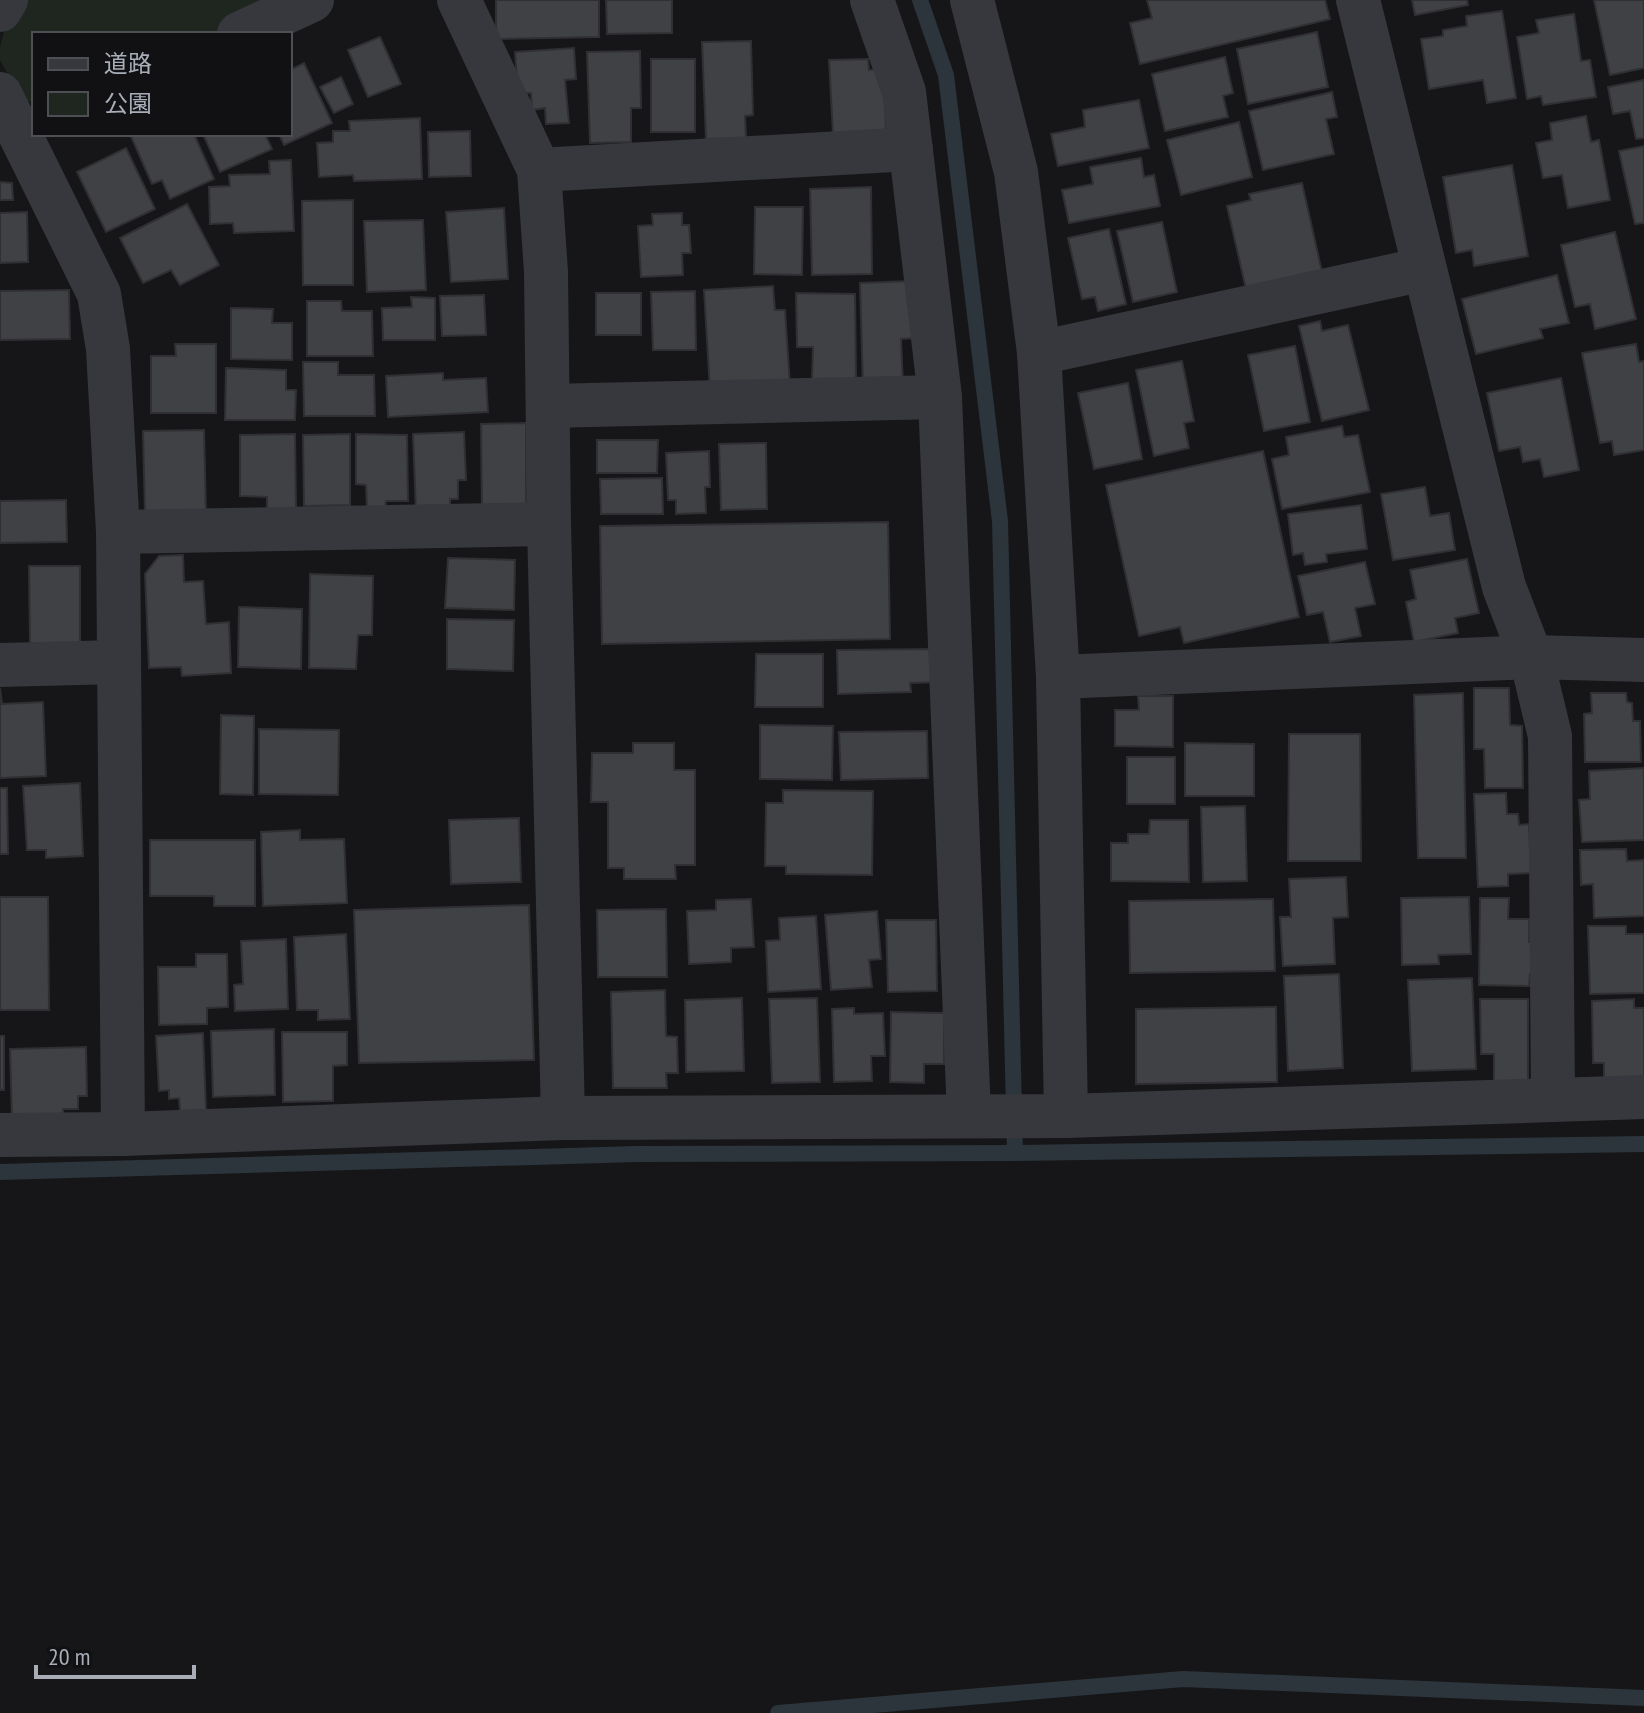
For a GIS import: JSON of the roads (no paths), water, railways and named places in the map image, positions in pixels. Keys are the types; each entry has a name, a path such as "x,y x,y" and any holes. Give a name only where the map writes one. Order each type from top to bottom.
{"street":[{"path":"0,10 6,0"},
{"path":"243,32 312,0"},
{"path":"459,0 539,170 546,272 563,1118"},
{"path":"872,0 904,92 940,397 969,1116"},
{"path":"972,0 1016,172 1039,353 1058,677 1066,1116"},
{"path":"1358,0 1504,587 1531,657 1550,736 1553,1099"},
{"path":"0,94 27,132 99,294 108,349 118,532 123,1134"},
{"path":"539,170 911,149"},
{"path":"1039,353 1424,269"},
{"path":"548,406 940,397"},
{"path":"118,532 549,524"},
{"path":"1058,677 1531,657 1644,660"},
{"path":"0,665 118,662"},
{"path":"0,1135 123,1134 563,1118 1066,1116 1644,1097"}],"waterway":[{"path":"920,0 946,75 1000,521 1015,1153"},
{"path":"0,1172 637,1154 1015,1153 1644,1144"},
{"path":"778,1713 1183,1679 1644,1698"}]}
